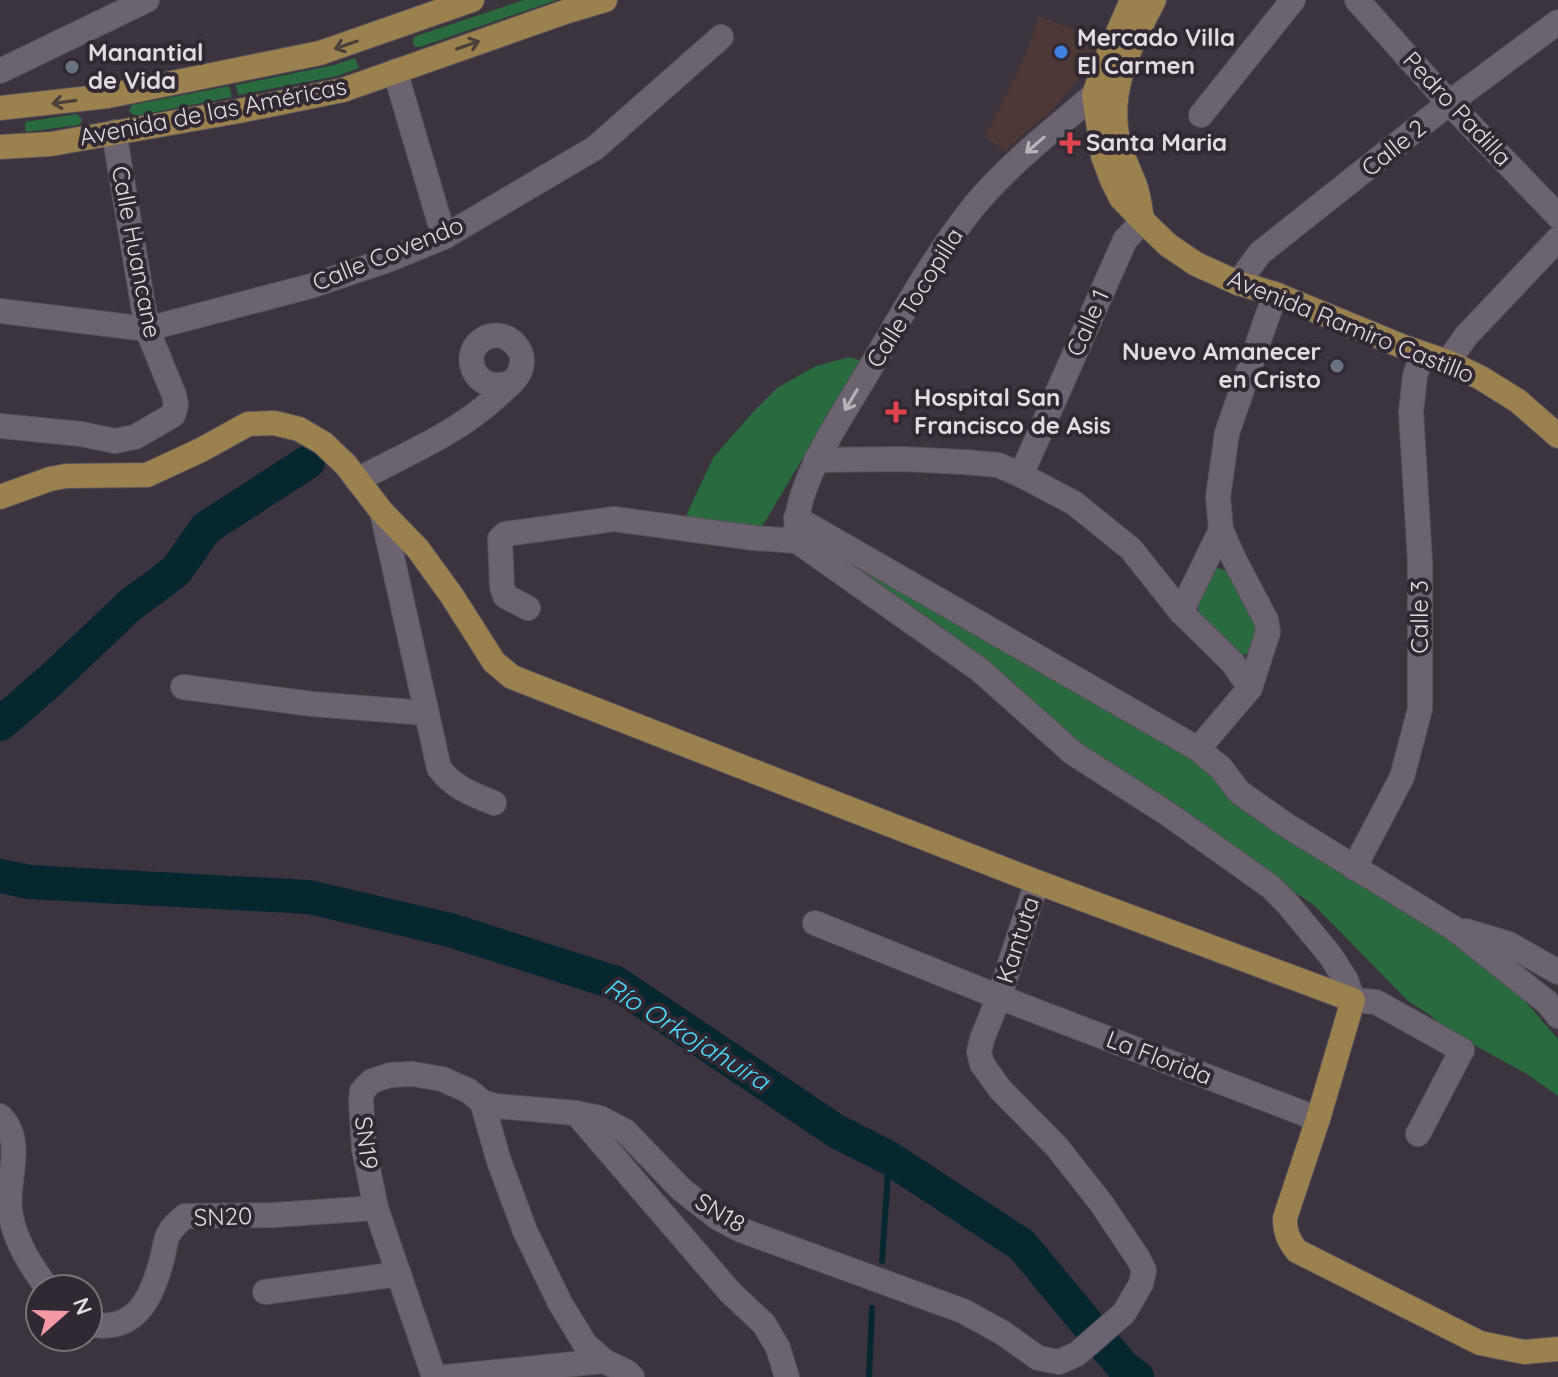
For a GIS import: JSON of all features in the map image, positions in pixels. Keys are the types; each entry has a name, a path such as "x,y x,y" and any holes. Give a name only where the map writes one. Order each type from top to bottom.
{"main road":[{"name":"Avenida de las Américas","path":"0,108 108,96 320,53 472,0"},
{"name":"Avenida de las Américas","path":"0,147 51,144 343,90 605,0"},
{"name":"Avenida Ramiro Castillo","path":"1132,0 1094,95 1107,168 1121,198 1143,221 1168,245 1196,264 1238,283 1275,294 1448,362 1488,382 1518,401 1558,436"},
{"path":"1143,221 1136,190 1119,145 1115,113 1117,83 1132,40 1154,0"},
{"path":"381,33 395,71"},
{"path":"108,96 114,132"},
{"path":"0,497 58,478 147,475 188,457 248,424 274,423 299,429 323,443 418,549 494,662 512,677 1037,882 1353,1000 1285,1218 1288,1241 1297,1251 1480,1343 1524,1352 1558,1349"}],"street":[{"path":"0,71 147,0"},
{"path":"1201,115 1293,0"},
{"name":"Pedro Padilla","path":"1357,0 1449,103 1558,216"},
{"path":"1550,0 1558,9"},
{"name":"Calle 2","path":"1238,283 1260,253 1449,103 1558,22"},
{"name":"Calle Covendo","path":"0,311 147,329 311,286 388,260 444,237 595,148 721,37"},
{"path":"395,71 444,237"},
{"name":"Calle Tocopilla","path":"796,529 816,460 932,264 974,207 1030,149 1094,95"},
{"name":"Calle Huancane","path":"0,426 81,434 115,441 135,437 173,415 176,405 174,395 147,329 114,132"},
{"name":"Calle 1","path":"1021,475 1125,240 1143,221"},
{"path":"1448,362 1466,336 1558,239"},
{"path":"1198,749 1250,688 1268,632 1266,620 1221,530 1218,497 1227,433 1275,294"},
{"name":"Calle 3","path":"1354,868 1402,777 1420,709 1420,561 1411,412 1415,376 1422,354"},
{"path":"357,480 451,430 493,400 509,383"},
{"path":"816,460 964,462 998,465 1021,475 1074,503 1131,549 1181,612 1233,663 1250,688"},
{"path":"382,512 439,768 456,786 494,803"},
{"path":"528,608 505,596 502,587 500,539 505,534 614,519 754,538 796,529 1198,749 1221,768 1239,792 1286,825 1452,927 1548,1003 1558,1016"},
{"path":"796,529 980,670 1073,753 1168,814 1271,887 1330,955 1346,980 1353,1000 1376,1002 1462,1050 1418,1134"},
{"path":"1181,612 1221,530"},
{"path":"183,687 312,704 426,713"},
{"name":"Kantuta","path":"1037,882 982,1039 979,1052 982,1064 1000,1089 1066,1158 1101,1203 1144,1270 1141,1284 1124,1313 1077,1354"},
{"name":"La Florida","path":"815,923 1318,1119"},
{"path":"1452,927 1509,944 1558,972"},
{"name":"SN18","path":"372,1081 390,1075 413,1074 442,1079 469,1091 482,1102 496,1106 600,1118 625,1131 682,1190 718,1218 741,1230 963,1311 1003,1333 1038,1358 1059,1362 1077,1354"},
{"name":"SN19","path":"372,1081 362,1091 361,1102 364,1149 376,1208 434,1377"},
{"path":"482,1102 499,1161 525,1231 560,1303 585,1344 604,1361 632,1377"},
{"path":"576,1113 730,1292 764,1324 778,1348 787,1377"},
{"path":"0,1116 12,1132 14,1146 5,1192 10,1214 19,1242 36,1273"},
{"name":"SN20","path":"104,1325 136,1315 150,1296 167,1237 185,1216 274,1215 376,1208"},
{"path":"265,1292 399,1274"},
{"path":"446,1377 604,1361"}],"shaded area":[{"path":"1039,16 1099,40 1089,67 1049,114 1005,151 985,137 1018,71"}],"green space":[{"path":"524,0 557,0 420,47 413,44 416,36"},
{"path":"355,58 359,68 337,76 238,95 236,85"},
{"path":"229,86 232,97 135,116 129,111 132,105"},
{"path":"77,114 82,119 78,125 26,132 25,122"},
{"path":"850,357 861,361 760,530 684,520 713,458 777,388 816,366"},
{"path":"821,545 1078,686 1208,769 1495,966 1558,1039 1558,1096 1527,1074 1445,1029 1408,1001 1315,906 1094,754 1003,676"},
{"path":"1214,570 1227,571 1257,629 1253,646 1245,655 1240,655 1199,612 1197,605"}],"waterway":[{"path":"0,724 129,606 176,571 206,528 308,462"},
{"name":"Río Orkojahuira","path":"0,876 29,882 309,897 450,930 616,983 836,1131 889,1158 1022,1245 1123,1367 1137,1377"},
{"path":"882,1261 889,1158"},
{"path":"869,1377 872,1308"}],"place":[{"name":"Mercado Villa El Carmen","path":"1061,52"},
{"name":"Manantial de Vida","path":"72,67"},
{"name":"Santa Maria","path":"1070,143"},
{"name":"Nuevo Amanecer en Cristo","path":"1337,366"},
{"name":"Hospital San Francisco de Asis","path":"896,412"}]}
